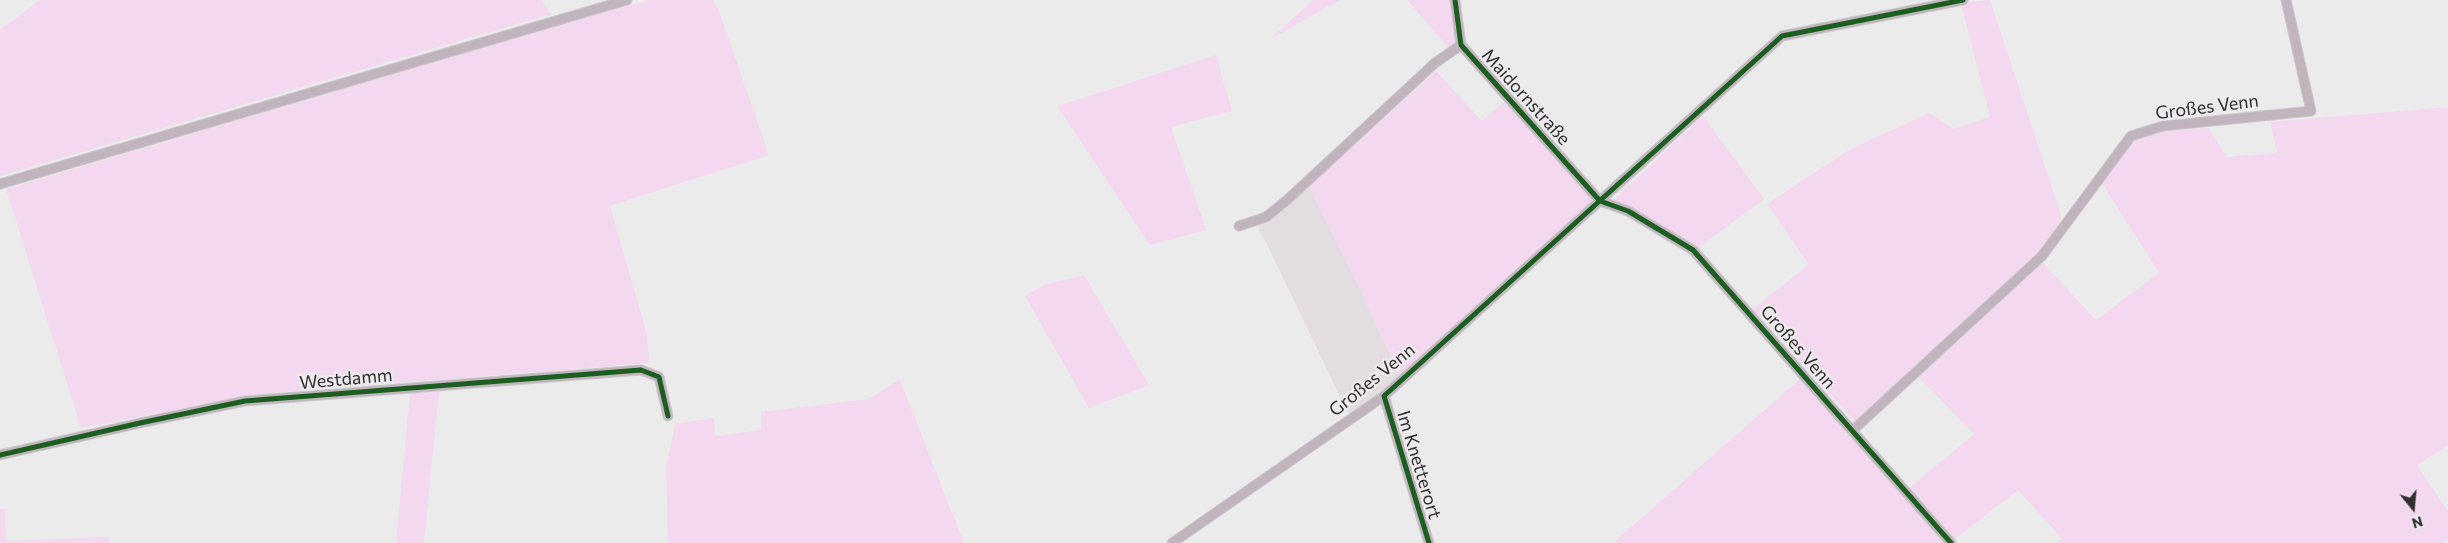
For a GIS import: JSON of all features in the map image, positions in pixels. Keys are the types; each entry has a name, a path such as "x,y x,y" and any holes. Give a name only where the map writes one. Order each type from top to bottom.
{"street":[{"path":"0,184 627,0"},
{"name":"Maidornstraße","path":"1454,0 1461,45 1600,201"},
{"name":"Großes Venn","path":"1172,543 1384,396 1782,36 1963,0"},
{"name":"Großes Venn","path":"1852,431 2042,256 2130,136 2162,126 2311,111 2286,0"},
{"name":"Maidornstraße","path":"1239,226 1266,217 1287,200 1435,64 1461,45"},
{"name":"Großes Venn","path":"1600,201 1628,211 1693,250 1951,543"},
{"name":"Westdamm","path":"0,455 140,423 245,402 641,370 660,377 668,416"},
{"name":"Im Knetterort","path":"1384,396 1429,543"}],"shaded area":[{"path":"40,0 541,0 551,14 0,176 0,30"},
{"path":"649,0 712,0 718,8 769,155 610,206 647,334 649,363 256,394 81,428 6,189"},
{"path":"1313,0 1340,0 1270,39"},
{"path":"1407,0 1450,0 1456,44 1449,48"},
{"path":"1990,0 2062,218 2040,251 1855,421 1753,309 1809,264 1767,204 1849,150 1929,113 1953,129 1990,117 1961,3"},
{"path":"1216,55 1232,111 1171,127 1206,230 1150,245 1057,106"},
{"path":"1436,71 1482,121 1504,102 1594,200 1400,376 1356,280 1309,186"},
{"path":"2448,107 2448,445 2417,465 2448,511 2448,539 2441,543 2057,543 2062,539 2018,490 1955,539 1909,488 1974,434 1917,376 2043,263 2096,320 2159,273 2102,183 2133,141 2165,131 2208,128 2227,157 2277,153 2270,122"},
{"path":"1703,116 1764,199 1698,248 1612,201"},
{"path":"1309,186 1356,280 1400,376 1350,417 1258,226 1273,219"},
{"path":"1084,275 1149,385 1089,408 1025,296 1044,285"},
{"path":"1800,379 1946,543 1613,543"},
{"path":"900,380 964,543 668,543 666,468 675,424 714,418 715,436 761,430 761,412 868,399"},
{"path":"439,391 424,543 396,543 410,393"},
{"path":"0,509 5,509 6,541 110,537 110,543 0,543"}],"cycle path":[{"path":"1455,0 1461,45 1600,201 1628,211 1693,250 1951,543"},
{"path":"1429,543 1384,396 1782,36 1963,0"},
{"path":"0,455 245,401 641,370 659,377 668,416"}]}
